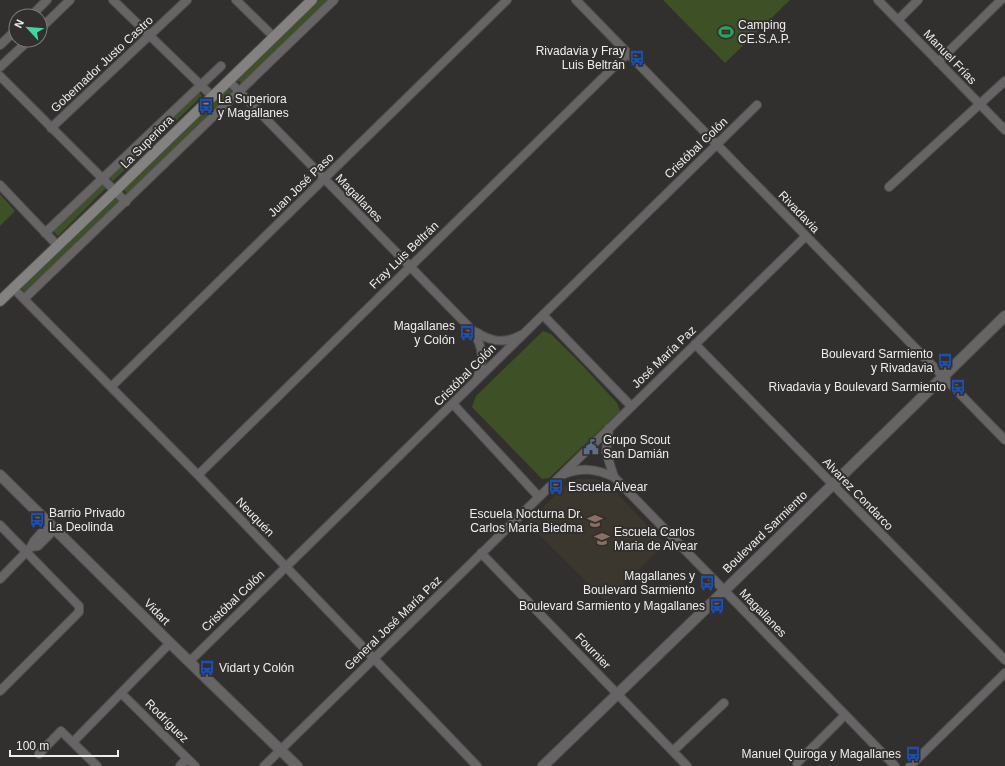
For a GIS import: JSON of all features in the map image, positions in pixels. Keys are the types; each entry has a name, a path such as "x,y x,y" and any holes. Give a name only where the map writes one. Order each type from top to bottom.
{"main road":[{"name":"La Superiora","path":"0,301 116,192 228,80 312,0"}],"street":[{"path":"38,8 47,0"},
{"path":"48,21 70,0"},
{"path":"113,0 212,96"},
{"name":"Gobernador Justo Castro","path":"52,128 187,0"},
{"path":"236,0 274,37"},
{"path":"24,299 334,0"},
{"name":"Juan José Paso","path":"112,387 507,0"},
{"name":"Rivadavia","path":"576,0 1005,440"},
{"name":"Manuel Frías","path":"878,0 1005,130"},
{"path":"898,20 918,0"},
{"path":"938,62 1001,0"},
{"path":"0,45 8,38"},
{"path":"0,68 21,48"},
{"name":"Fray Luis Beltrán","path":"198,475 628,53"},
{"path":"45,233 221,66"},
{"path":"0,76 126,202"},
{"name":"Magallanes","path":"228,80 473,331 480,341 482,353 482,364 477,381"},
{"path":"889,187 1005,81"},
{"name":"Cristóbal Colón","path":"189,662 758,105"},
{"path":"0,185 58,246"},
{"name":"José María Paz","path":"539,497 806,236"},
{"name":"Neuquén","path":"13,288 198,475 477,766"},
{"path":"543,315 631,406"},
{"name":"Boulevard Sarmiento","path":"543,766 1005,316"},
{"name":"Magallanes","path":"473,331 491,340 515,338 526,332"},
{"name":"Alvarez Condarco","path":"695,344 1005,660"},
{"path":"453,404 539,497"},
{"path":"609,428 606,452 614,477"},
{"path":"561,475 571,471 588,469 603,472 614,477"},
{"name":"Vidart","path":"0,475 189,662 297,766"},
{"name":"Magallanes","path":"614,477 895,766"},
{"name":"General José María Paz","path":"264,766 539,497"},
{"path":"0,525 29,550 79,606 79,612 0,691"},
{"path":"0,579 29,550 38,546 52,527"},
{"name":"Fournier","path":"482,553 687,766"},
{"path":"73,742 170,643"},
{"path":"910,766 1005,673"},
{"name":"Rodríguez","path":"121,693 195,766"},
{"path":"673,751 724,703"},
{"path":"797,763 845,715"},
{"path":"39,754 61,731 97,766"},
{"path":"180,766 187,758"}],"shaded area":[{"name":"Escuela Carlos Maria de Alvear","path":"577,479 595,479 609,485 665,544 606,601 527,523 564,487"}],"green space":[{"path":"319,0 329,0 242,83 236,80"},
{"name":"Camping CE.S.A.P.","path":"663,0 790,0 725,63"},
{"path":"228,88 233,92 127,194 123,188"},
{"path":"198,91 202,96 113,181 108,176"},
{"path":"102,183 106,188 58,236 52,230"},
{"path":"0,194 15,211 0,226"},
{"path":"117,197 122,202 24,292 21,287"},
{"path":"543,331 551,334 583,366 617,403 620,411 549,478 542,479 472,407 476,396"}],"place":[{"name":"Camping CE.S.A.P.","path":"726,32"},
{"name":"Rivadavia y Fray Luis Beltrán","path":"637,58"},
{"name":"La Superiora y Magallanes","path":"206,106"},
{"name":"Magallanes y Colón","path":"467,333"},
{"name":"Boulevard Sarmiento y Rivadavia","path":"945,361"},
{"name":"Rivadavia y Boulevard Sarmiento","path":"958,387"},
{"name":"Grupo Scout San Damián","path":"591,447"},
{"name":"Escuela Alvear","path":"556,487"},
{"name":"Barrio Privado La Deolinda","path":"37,520"},
{"name":"Escuela Nocturna Dr. Carlos María Biedma","path":"595,521"},
{"name":"Escuela Carlos Maria de Alvear","path":"602,539"},
{"name":"Magallanes y Boulevard Sarmiento","path":"707,583"},
{"name":"Boulevard Sarmiento y Magallanes","path":"717,606"},
{"name":"Vidart y Colón","path":"207,668"},
{"name":"Manuel Quiroga y Magallanes","path":"913,754"}]}
